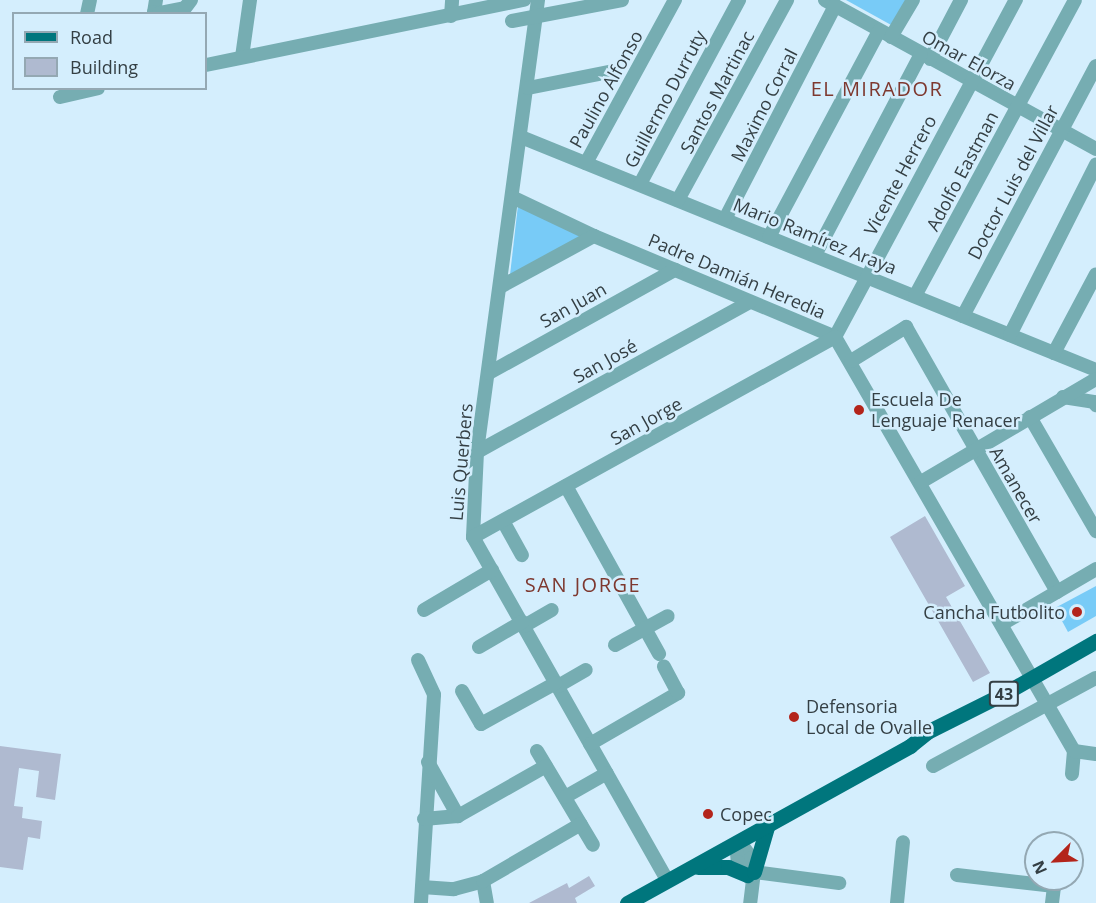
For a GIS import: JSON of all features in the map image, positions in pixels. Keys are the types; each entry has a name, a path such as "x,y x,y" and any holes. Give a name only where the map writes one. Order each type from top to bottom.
{"main road":[{"name":"43","path":"1035,681 1096,641"},
{"name":"43","path":"627,903 913,744 927,732 1096,651"},
{"path":"689,868 718,866 751,876 767,827"}],"street":[{"path":"164,12 185,8 191,0"},
{"path":"242,57 250,0"},
{"path":"451,16 452,0"},
{"path":"207,65 451,16 495,3 524,0"},
{"name":"Luis Querbers","path":"538,0 528,88 477,452 473,537 667,880"},
{"path":"512,21 622,0"},
{"name":"Paulino Alfonso","path":"586,163 675,0"},
{"name":"Guillermo Durruty","path":"640,184 739,0"},
{"name":"Santos Martinac","path":"678,200 787,0"},
{"path":"769,237 885,34 913,0"},
{"path":"815,255 925,56 962,0"},
{"name":"Vicente Herrero","path":"835,337 1016,0"},
{"name":"Adolfo Eastman","path":"915,296 1075,0"},
{"name":"Omar Elorza","path":"830,3 1017,107 1096,148"},
{"name":"Maximo Corral","path":"725,219 830,3"},
{"name":"Doctor Luis del Villar","path":"963,316 1096,66"},
{"path":"528,88 609,72"},
{"path":"67,93 86,90"},
{"name":"Mario Ramírez Araya","path":"521,137 1096,370"},
{"path":"1010,335 1096,165"},
{"name":"Padre Damián Heredia","path":"512,197 594,236 835,337 921,482 1074,751"},
{"path":"500,287 594,236"},
{"name":"San Juan","path":"489,373 675,270"},
{"path":"1054,353 1096,274"},
{"name":"San José","path":"477,452 750,302"},
{"name":"Amanecer","path":"850,361 906,327 1058,592"},
{"name":"San Jorge","path":"473,537 835,337"},
{"path":"921,482 1096,379"},
{"path":"1063,398 1094,402 1096,405"},
{"path":"1029,417 1096,531"},
{"path":"566,486 645,628 678,693 591,744"},
{"path":"503,521 522,555"},
{"path":"1002,624 1096,569"},
{"path":"424,610 492,570"},
{"path":"479,647 552,610"},
{"path":"615,645 668,616"},
{"path":"418,660 434,695 424,819 421,903"},
{"path":"462,691 481,724 586,670"},
{"path":"933,766 1096,678"},
{"path":"537,751 593,845"},
{"path":"1072,774 1074,751 1095,753"},
{"path":"428,762 458,816"},
{"path":"424,819 458,816 546,766"},
{"path":"565,797 607,773"},
{"path":"422,887 454,889 483,881 581,824"},
{"path":"897,903 903,842"},
{"path":"738,843 751,858 750,903"},
{"path":"957,875 1024,880"},
{"path":"751,876 839,884"},
{"path":"483,881 487,903"}],"shaded area":[{"path":"846,0 908,0 893,26"},
{"path":"518,205 583,236 510,275"},
{"name":"Cancha Futbolito","path":"1096,586 1096,616 1068,632 1055,608"}],"building":[{"path":"925,516 965,586 946,597 990,673 973,682 890,537"},
{"path":"0,746 61,754 55,800 36,797 39,771 19,768 14,806 23,807 22,818 42,821 40,839 28,837 23,870 0,867"},
{"path":"589,876 595,886 575,898 577,903 529,903 567,883 569,888"}],"place":[{"name":"Escuela De Lenguaje Renacer","path":"859,410"},
{"name":"Cancha Futbolito","path":"1077,612"},
{"name":"Defensoria Local de Ovalle","path":"794,717"},
{"name":"Copec","path":"708,814"}],"district":[{"name":"EL MIRADOR","path":"877,88"},
{"name":"SAN JORGE","path":"583,584"}]}
